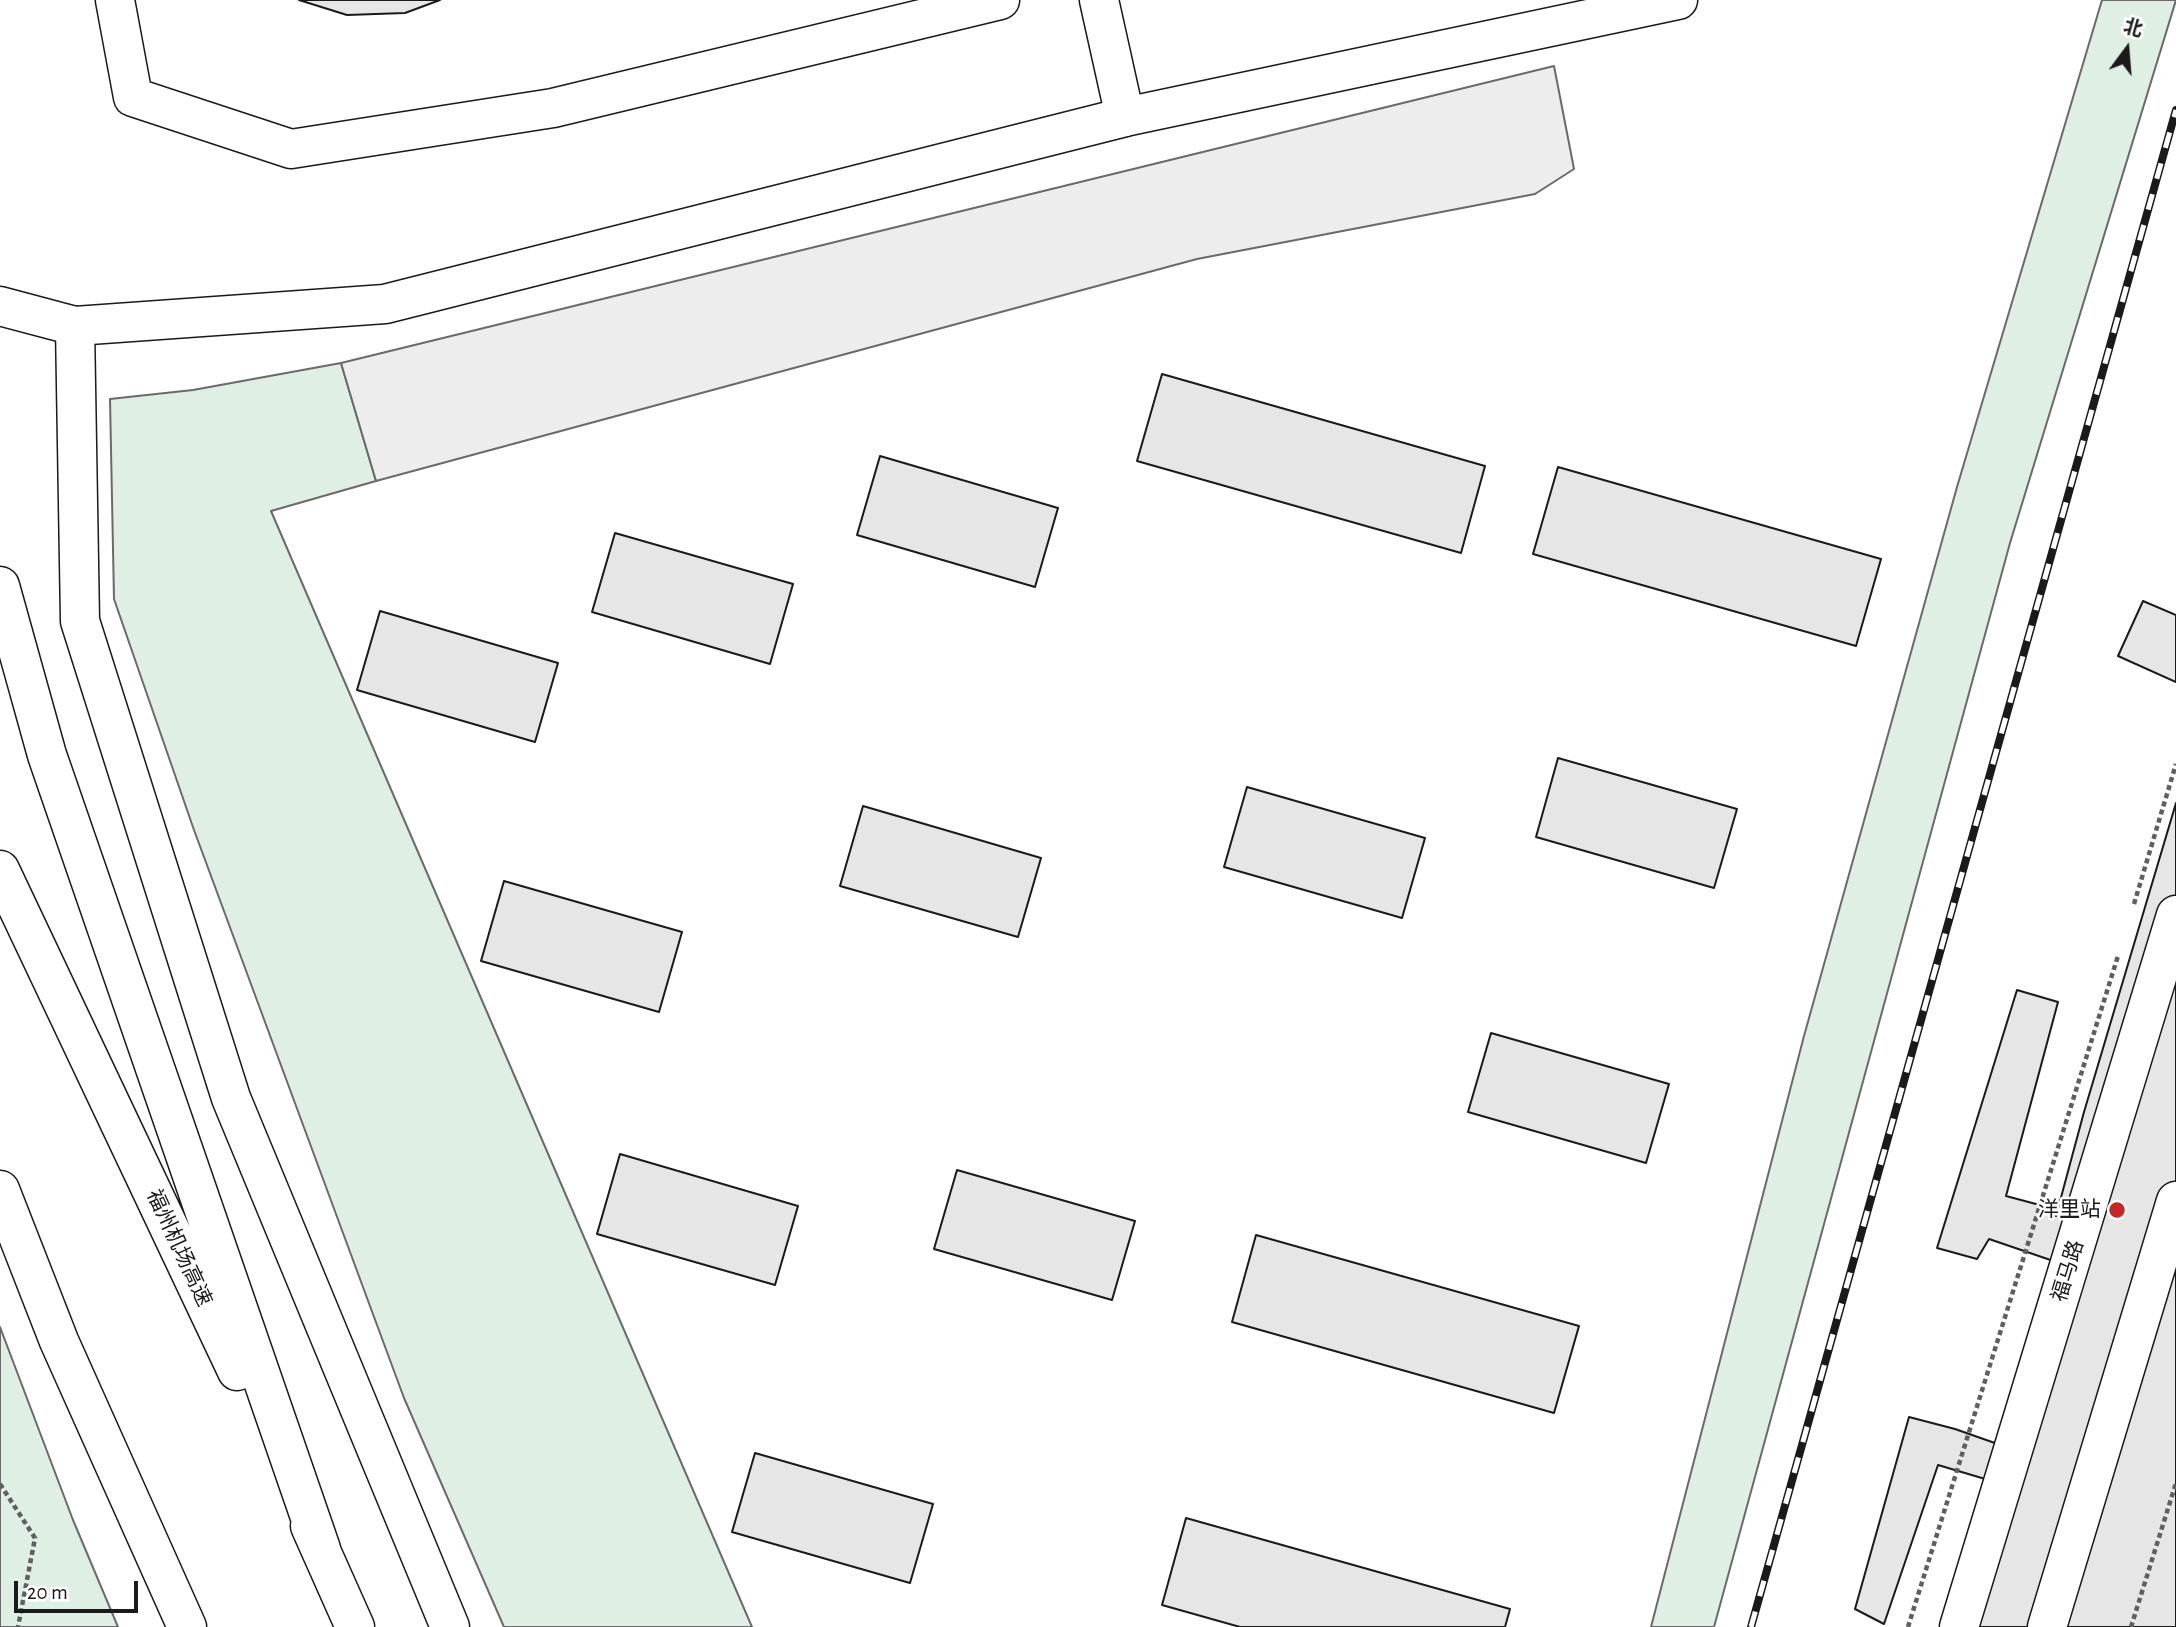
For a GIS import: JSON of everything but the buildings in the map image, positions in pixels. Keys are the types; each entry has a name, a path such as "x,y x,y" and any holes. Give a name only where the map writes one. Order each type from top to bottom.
{"main road":[{"path":"115,0 133,97 291,149 553,108 1000,0"},
{"path":"1099,0 1125,117"},
{"path":"0,306 75,326 385,304 1125,117 1678,0"},
{"path":"75,326 80,621 231,1098 450,1627"},
{"path":"0,586 47,755 321,1549"},
{"name":"福州机场高速","path":"0,870 321,1549 355,1627"},
{"name":"福马路","path":"1959,1627 2176,915"},
{"path":"0,1190 59,1341 187,1627"},
{"path":"2047,1627 2176,1201"}],"path":[{"path":"2132,909 2176,764"},
{"path":"1908,1627 2120,949"},
{"path":"2131,1627 2176,1483"},
{"path":"0,1484 35,1538 18,1627"}],"green space":[{"path":"2102,0 2176,0 2010,543 1714,1627 1651,1627 1804,1036 1957,487"},
{"path":"341,363 376,481 271,511 752,1627 504,1627 404,1398 194,830 114,599 110,399 193,390"},
{"path":"0,1327 73,1520 118,1627 0,1627"}],"shaded area":[{"path":"1554,66 1574,169 1535,194 1197,259 376,481 341,363"}],"railway":[{"path":"1751,1627 2176,110"}],"place":[{"name":"洋里站","path":"2117,1210"}]}
